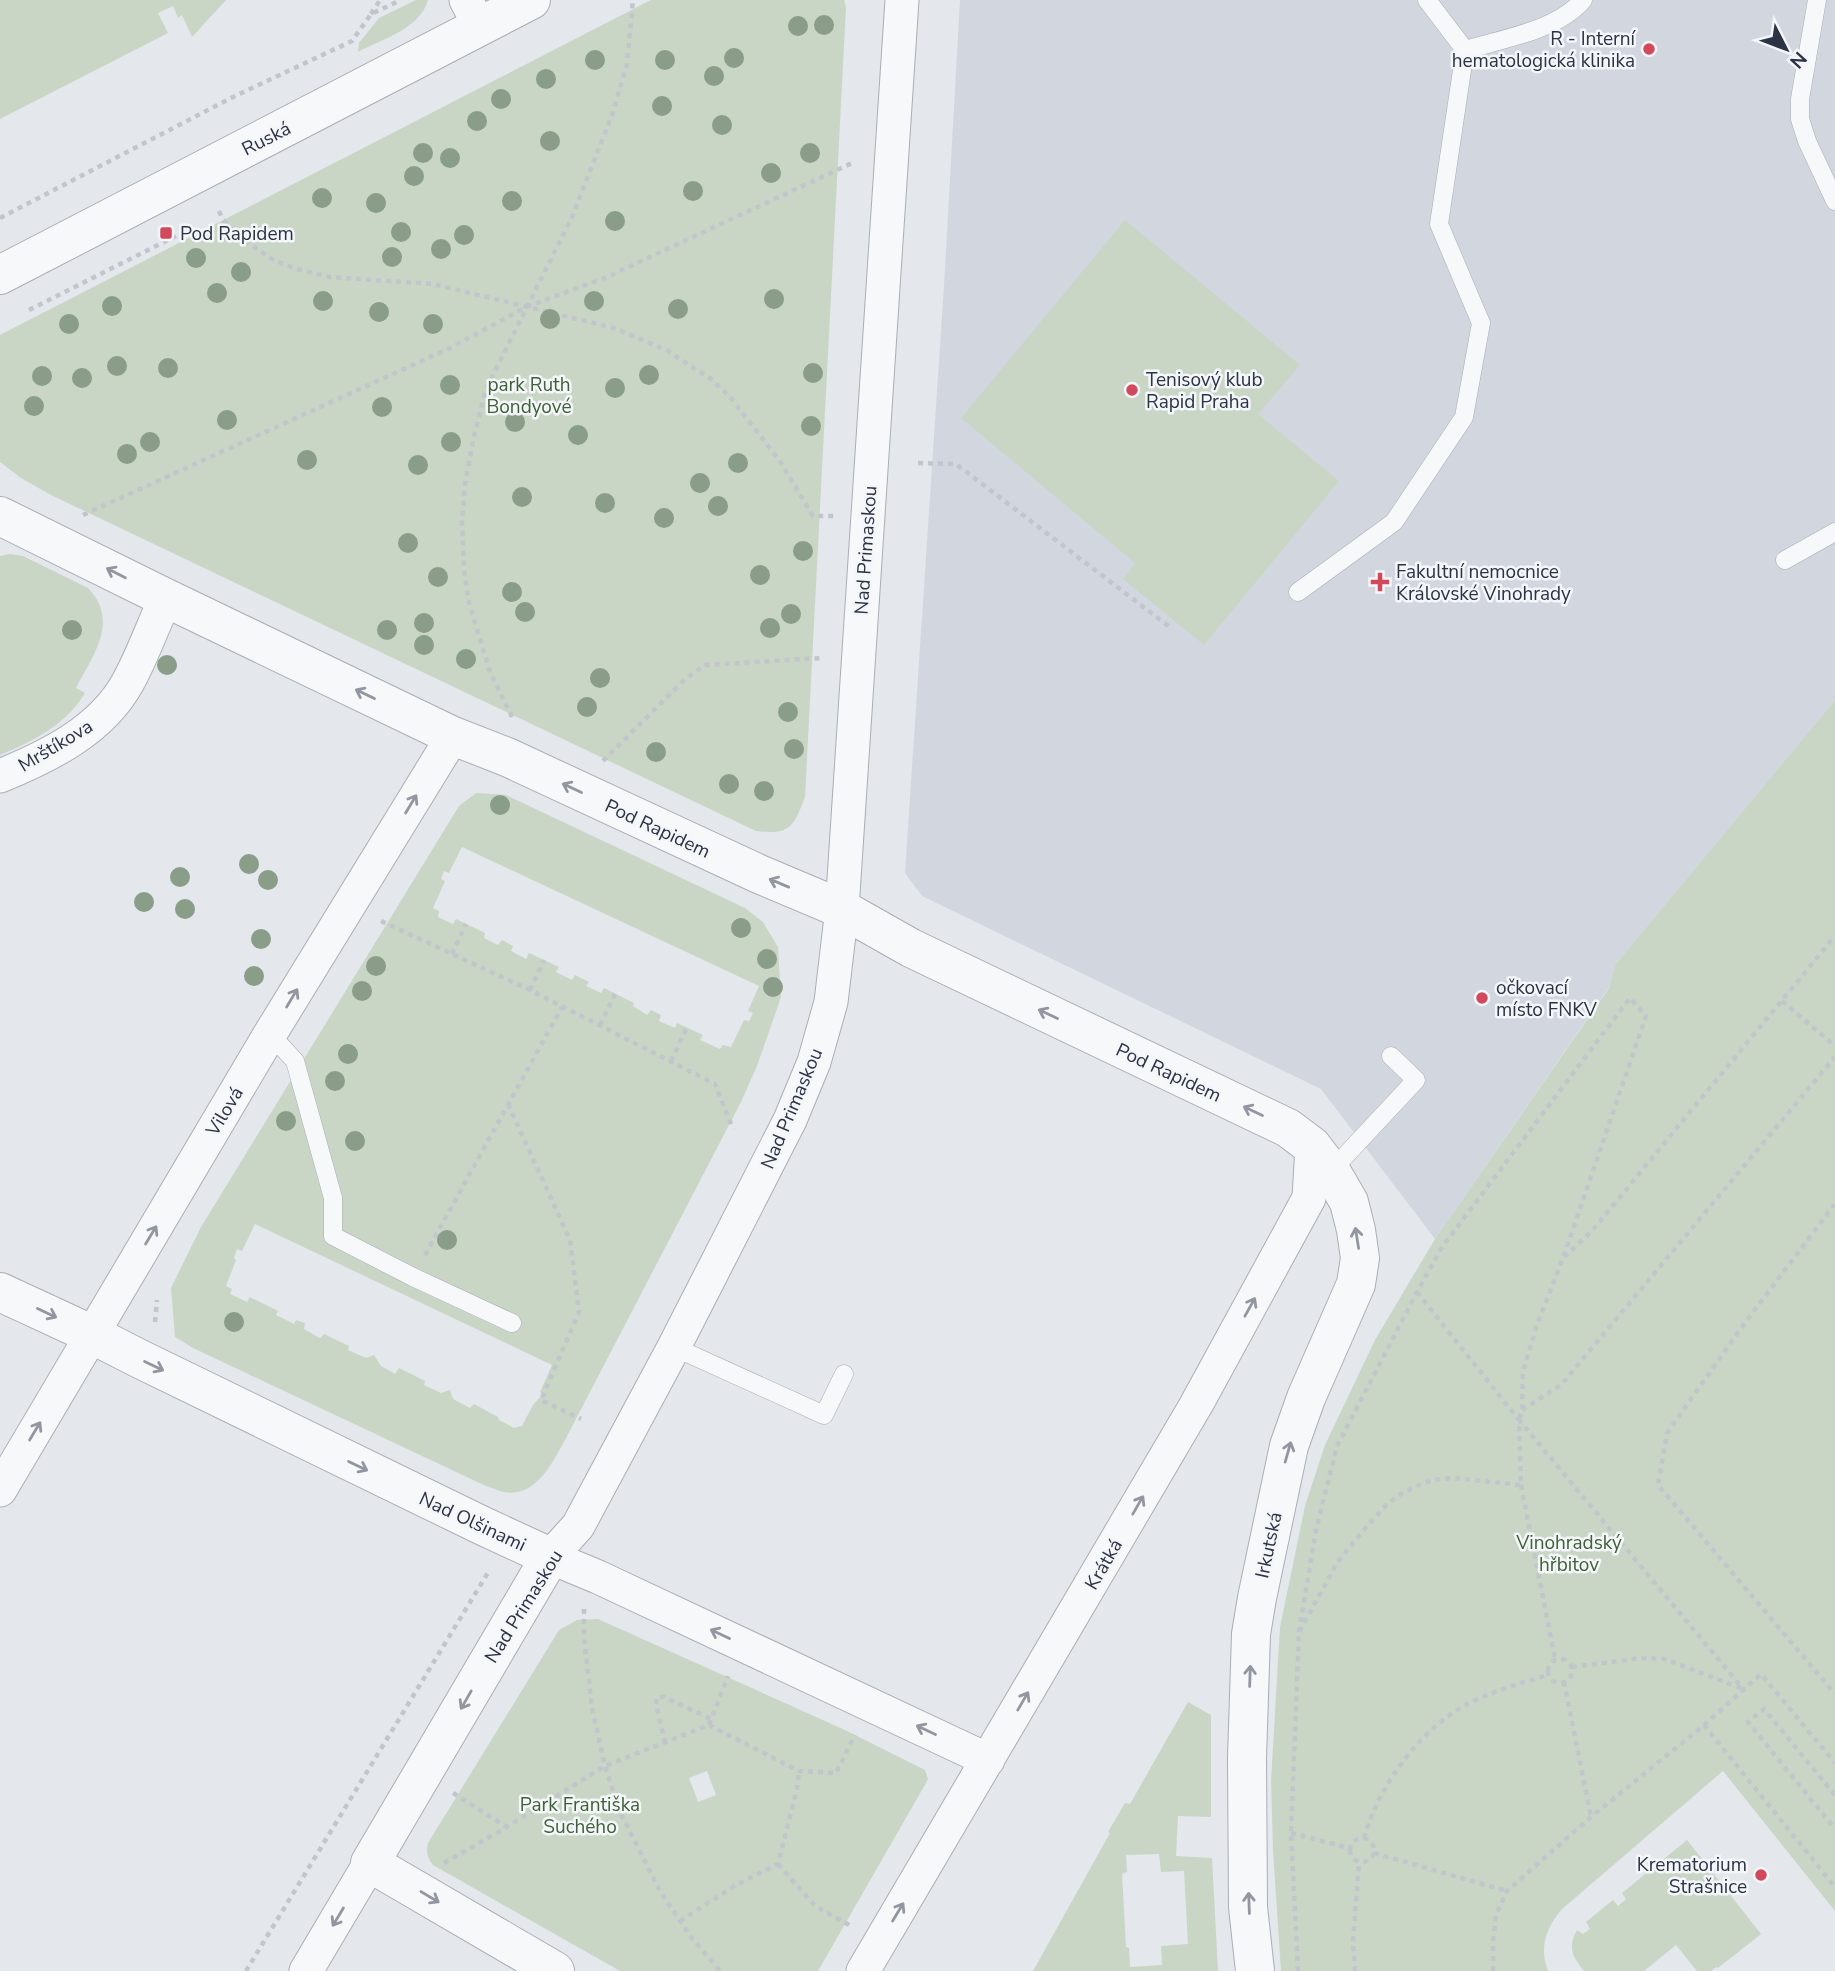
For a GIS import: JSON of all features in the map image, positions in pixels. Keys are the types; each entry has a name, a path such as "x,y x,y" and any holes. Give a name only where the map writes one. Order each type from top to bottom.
{"street":[{"name":"Ruská","path":"0,275 473,13 531,0"},
{"name":"Nad Primaskou","path":"306,1971 550,1557 578,1526 790,1121 814,1062 831,1002 842,909 902,0"},
{"name":"Pod Rapidem","path":"0,516 453,736 507,757 759,874 842,909 911,948 1288,1128 1321,1158"},
{"name":"Mrštíkova","path":"0,776 34,762 88,729 112,705 128,682 166,598"},
{"name":"Vilová","path":"0,1490 270,1034 453,736"},
{"name":"Krátká","path":"863,1971 1196,1405 1309,1198 1321,1158"},
{"name":"Irkutská","path":"1255,1971 1248,1908 1247,1772 1251,1634 1289,1446 1306,1398 1356,1284 1360,1258 1349,1202 1321,1158"},
{"name":"Nad Olšinami","path":"0,1292 483,1526 988,1759"},
{"path":"370,1863 555,1971"}],"lane":[{"path":"1298,592 1394,522 1464,417 1481,323 1439,224 1465,50 1427,0"},
{"path":"1465,50 1547,26 1576,8 1583,0"},
{"path":"1817,0 1800,99 1800,119 1807,141 1835,201"},
{"path":"1785,560 1835,532"},
{"path":"270,1034 295,1061 333,1198 333,1236 512,1323"},
{"path":"1321,1158 1416,1080 1391,1056"},
{"path":"674,1347 824,1415 844,1374"}],"path":[{"path":"0,218 233,97 352,41 380,0"},
{"path":"371,14 401,0"},
{"path":"514,720 490,672 468,603 462,521 467,472 486,389 572,218 612,115 627,64 634,0"},
{"path":"62,545 79,516 450,348 526,307 607,277 852,163"},
{"path":"219,211 223,220 239,237 272,259 293,268 317,275 433,284 614,328 666,350 711,379 730,397 779,460 813,516 867,517"},
{"path":"29,310 176,236"},
{"path":"918,463 956,464 1171,628"},
{"path":"584,793 599,765 684,680 705,665 822,658"},
{"path":"349,906 530,990 715,1084 733,1129"},
{"path":"453,954 466,924"},
{"path":"1563,1258 1591,1231 1835,936"},
{"path":"530,990 544,960"},
{"path":"600,1026 615,994"},
{"path":"1298,1971 1292,1833 1299,1632 1317,1530 1337,1446 1442,1247 1630,998 1646,1016 1523,1371 1522,1410 1519,1420 1521,1485 1555,1659"},
{"path":"1782,1001 1835,1046"},
{"path":"413,1277 562,1007"},
{"path":"671,1061 687,1027"},
{"path":"1522,1410 1561,1385 1835,1057"},
{"path":"508,1104 570,1240 579,1312 541,1400 581,1419"},
{"path":"1835,1204 1747,1320 1667,1433 1658,1485 1835,1694"},
{"path":"1417,1292 1519,1420 1744,1689"},
{"path":"1299,1632 1337,1563 1387,1504 1401,1494 1434,1480 1452,1478 1521,1485"},
{"path":"246,1971 489,1571"},
{"path":"584,1605 584,1638 592,1708 605,1766 620,1812 661,1893 720,1971"},
{"path":"1562,1658 1572,1667 1569,1679 1564,1682 1557,1683 1548,1675 1550,1662 1555,1659 1562,1658"},
{"path":"1572,1667 1642,1658 1665,1660 1744,1689"},
{"path":"1493,1971 1496,1915 1507,1891 1591,1816 1704,1726 1761,1674 1835,1763"},
{"path":"1364,1838 1369,1818 1391,1779 1424,1738 1442,1722 1463,1707 1486,1696 1548,1675"},
{"path":"1564,1682 1591,1816"},
{"path":"439,1865 605,1766 710,1722 723,1689"},
{"path":"665,1743 656,1706 660,1696 799,1771 836,1773 854,1737"},
{"path":"1835,1795 1764,1709 1748,1722 1835,1829"},
{"path":"1704,1726 1835,1887"},
{"path":"680,1921 736,1885 778,1864 799,1771"},
{"path":"452,1792 507,1826"},
{"path":"1292,1833 1349,1848"},
{"path":"1357,1838 1364,1838 1370,1840 1374,1853 1365,1862 1359,1863 1353,1860 1349,1848 1357,1838"},
{"path":"1374,1853 1507,1891"},
{"path":"1356,1971 1353,1941 1359,1863"},
{"path":"778,1864 815,1906 881,1942"}],"shaded area":[{"name":"Fakultní nemocnice Královské Vinohrady","path":"960,0 1835,0 1835,700 1615,965 1609,987 1435,1239 1321,1089 922,896 905,873"}],"green space":[{"path":"0,0 226,0 192,37 182,15 178,18 173,6 158,13 168,33 0,119"},
{"path":"416,0 428,0 417,19 399,32 358,52 359,43 379,18"},
{"name":"park Ruth Bondyové","path":"651,0 844,0 846,7 805,797 789,827 776,832 756,831 51,495 0,462 0,335"},
{"name":"Tenisový klub Rapid Praha","path":"1125,220 1300,365 1258,414 1339,481 1204,645 1123,579 1135,563 961,418"},
{"path":"0,556 23,556 88,588 97,600 103,625 96,651 76,688 85,693 77,704 48,731 0,755"},
{"name":"Vinohradský hřbitov","path":"1835,700 1835,1911 1723,1771 1561,1910 1551,1924 1544,1946 1548,1971 1281,1971 1271,1781 1280,1627 1305,1506 1325,1445 1375,1340 1435,1239 1609,988 1615,965"},
{"path":"476,793 506,795 745,908 763,922 778,947 781,997 757,1066 741,1102 554,1459 534,1484 515,1492 488,1487 193,1348 175,1337 171,1288 201,1227 459,806","holes":["462,847 759,986 748,1011 753,1013 749,1021 744,1020 731,1047 723,1045 720,1049 700,1040 703,1035 677,1023 675,1028 659,1021 661,1015 651,1010 647,1015 633,1006 634,1003 604,988 601,993 586,986 589,982 575,975 572,980 556,972 559,967 529,953 526,959 511,951 513,946 502,940 498,945 484,938 485,933 456,919 453,924 438,917 439,911 433,908 445,881 441,879 444,871 449,873","255,1224 552,1365 540,1392 542,1395 533,1405 522,1426 514,1428 474,1404 470,1408 453,1399 450,1390 441,1393 424,1385 425,1381 399,1368 395,1374 381,1366 374,1355 366,1358 324,1334 320,1338 304,1329 305,1323 296,1320 294,1324 276,1315 278,1311 250,1297 247,1302 230,1294 232,1289 226,1286 236,1260 234,1258 237,1249 242,1251"]},
{"name":"Park Františka Suchého","path":"598,1619 845,1730 925,1770 928,1779 926,1783 818,1971 620,1971 433,1865 428,1854 428,1843 559,1630 577,1620","holes":["707,1771 716,1795 698,1802 689,1778"]},
{"path":"1188,1702 1211,1715 1211,1817 1178,1816 1176,1856 1212,1858 1218,1971 1033,1971 1110,1833 1108,1832 1125,1803 1130,1804","holes":["1159,1854 1161,1872 1184,1871 1188,1944 1161,1946 1162,1965 1130,1967 1129,1948 1126,1947 1122,1874 1127,1872 1126,1855"]},
{"path":"1687,1840 1761,1934 1711,1971 1697,1971 1676,1945 1644,1971 1584,1971 1572,1947 1577,1930 1583,1934 1590,1929 1586,1922 1613,1900 1618,1906 1626,1899 1622,1893"}],"place":[{"name":"R - Interní hematologická klinika","path":"1649,49"},
{"name":"Pod Rapidem","path":"166,233"},
{"name":"Tenisový klub Rapid Praha","path":"1132,390"},
{"name":"Fakultní nemocnice Královské Vinohrady","path":"1380,582"},
{"name":"očkovací místo FNKV","path":"1482,998"},
{"name":"Krematorium Strašnice","path":"1761,1875"}]}
